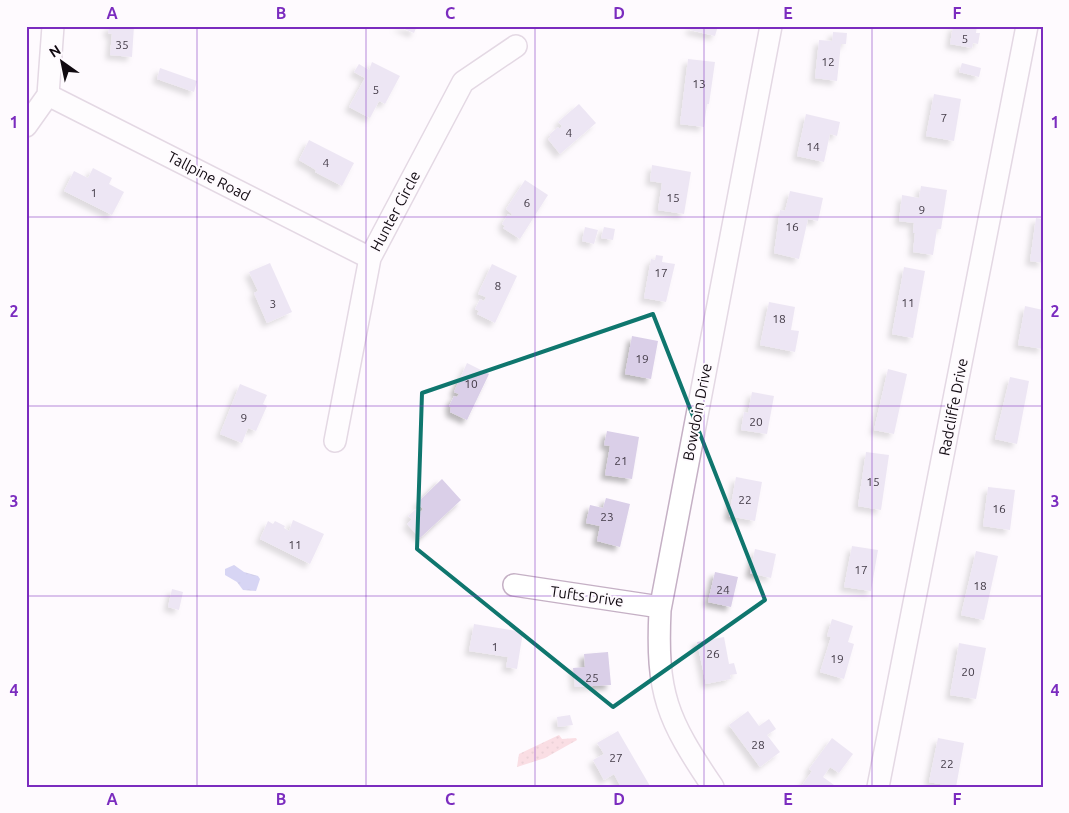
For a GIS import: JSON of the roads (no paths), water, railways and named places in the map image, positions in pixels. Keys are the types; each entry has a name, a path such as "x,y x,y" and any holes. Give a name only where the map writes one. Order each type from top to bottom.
{"street":[{"path":"26,126 48,95 53,26"},
{"name":"Bowdoin Drive","path":"713,787 689,751 666,703 659,668 660,607 771,26"},
{"name":"Radcliffe Drive","path":"878,787 1028,26"},
{"name":"Hunter Circle","path":"335,441 370,258 463,82 516,46"},
{"name":"Tallpine Road","path":"48,95 370,258"},
{"name":"Tufts Drive","path":"514,585 660,607"}],"water":[{"path":"234,565 244,572 258,576 260,579 256,591 243,590 237,582 225,575 225,569"}]}
